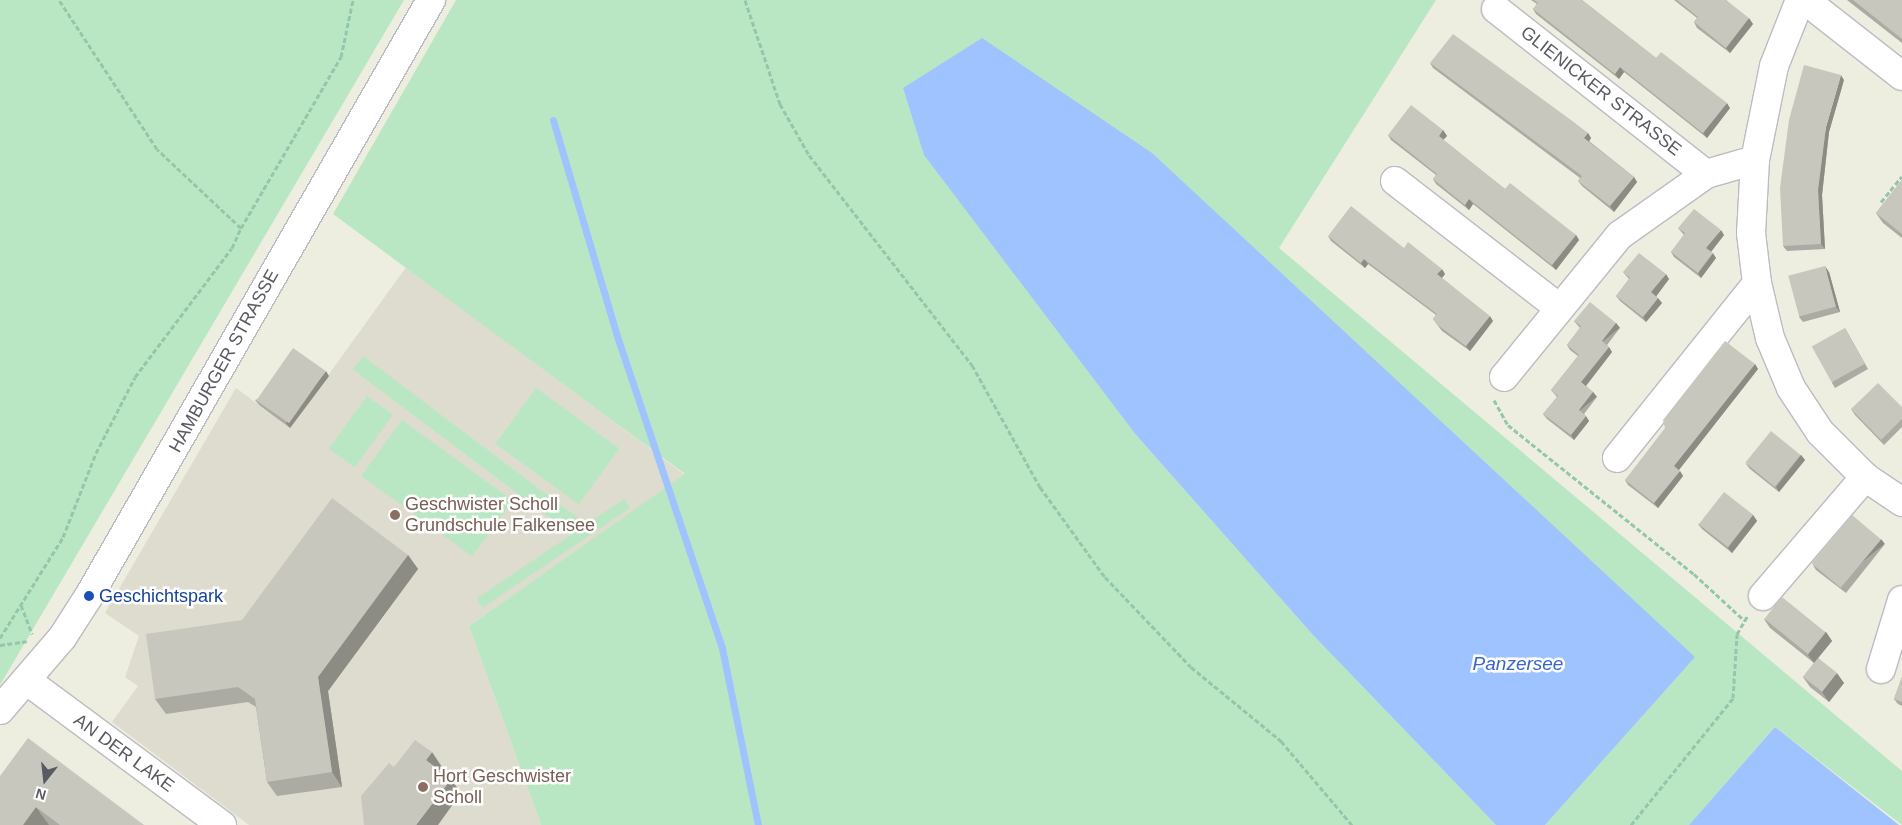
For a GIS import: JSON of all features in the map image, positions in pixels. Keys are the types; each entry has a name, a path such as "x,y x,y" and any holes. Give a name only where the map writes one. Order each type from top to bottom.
{"street":[{"name":"HAMBURGER STRASSE","path":"0,710 62,638 145,503 431,0"},
{"path":"1800,0 1774,66 1755,160 1752,233 1757,283 1770,338 1791,388 1820,432 1865,477 1902,502"},
{"path":"1804,0 1902,76"},
{"name":"GLIENICKER STRASSE","path":"1496,9 1706,174"},
{"path":"1504,377 1558,307 1620,235 1706,174 1755,160"},
{"path":"1395,181 1558,307"},
{"path":"1617,458 1757,283"},
{"path":"1763,596 1865,477"},
{"path":"1881,669 1902,600"},
{"name":"AN DER LAKE","path":"26,680 222,825"}],"path":[{"path":"59,0 157,149 241,228"},
{"path":"0,638 63,537 96,454 135,377 232,248 241,228 342,57 352,0"},
{"path":"745,0 780,104 809,155 972,364 1040,487 1106,577 1192,667 1281,741 1352,825"},
{"path":"1881,202 1902,176"},
{"path":"1504,377 1494,400 1508,425 1694,574 1744,620"},
{"path":"1631,825 1733,698 1737,634 1744,620 1763,596"},
{"path":"0,645 34,640 20,605"}],"shaded area":[{"name":"Geschwister Scholl Grundschule Falkensee","path":"407,266 685,475 469,626 541,825 249,825 112,722 138,686 125,677 139,636 105,613 236,388 290,428"}],"green space":[{"path":"0,0 404,0 0,685"},
{"path":"456,0 1436,0 1279,248 1902,771 1902,825 1775,727 1689,825 1545,825 1694,657 903,88 925,155 1136,435 1313,635 1496,825 541,825 469,626 685,474 333,214"},
{"path":"363,356 578,518 568,531 353,370"},
{"path":"536,388 619,449 579,504 495,444"},
{"path":"367,396 393,415 355,467 329,449"},
{"path":"402,420 513,501 472,556 361,476"},
{"path":"624,499 630,508 483,608 476,599"}],"water":[{"name":"Panzersee","path":"982,38 1152,153 1695,657 1545,825 1496,825 1313,635 1136,435 924,155 903,88"},
{"path":"1775,727 1899,825 1689,825"}],"building":[{"path":"1534,0 1582,0 1656,58 1661,52 1727,103 1703,133 1620,67 1615,74 1533,9 1538,3"},
{"path":"1677,0 1726,0 1749,18 1726,48 1694,22 1698,17"},
{"path":"1853,0 1902,0 1902,39"},
{"path":"1453,34 1588,133 1584,138 1634,177 1610,206 1578,181 1582,176 1430,63"},
{"path":"1804,65 1841,75 1826,127 1818,190 1821,244 1783,246 1780,188 1789,120"},
{"path":"1411,105 1443,130 1439,136 1505,189 1510,183 1576,235 1552,265 1469,199 1465,205 1433,179 1437,174 1388,135"},
{"path":"1902,180 1902,234 1876,213"},
{"path":"1351,206 1404,248 1408,242 1442,269 1437,274 1490,316 1466,346 1439,326 1433,319 1437,314 1364,259 1361,263 1328,236"},
{"path":"1694,209 1721,230 1706,248 1713,253 1698,273 1671,252 1685,233 1678,228"},
{"path":"1639,253 1666,274 1651,292 1658,298 1643,317 1616,296 1630,278 1623,272"},
{"path":"1825,266 1836,307 1799,316 1788,276"},
{"path":"1590,302 1616,323 1602,341 1609,347 1581,382 1593,392 1579,410 1586,416 1571,435 1543,414 1558,396 1551,390 1579,355 1567,345 1581,326 1574,321"},
{"path":"1845,328 1865,364 1832,382 1812,346"},
{"path":"1725,341 1755,364 1674,466 1680,471 1654,503 1625,480 1665,428 1663,420"},
{"path":"293,348 326,371 289,423 256,400"},
{"path":"1878,383 1902,407 1902,419 1881,440 1851,409"},
{"path":"1771,431 1801,455 1775,487 1745,463"},
{"path":"1724,492 1753,515 1728,547 1699,524"},
{"path":"332,498 408,555 318,677 332,772 267,782 255,699 238,687 155,699 146,634 242,620"},
{"path":"1852,515 1881,539 1841,588 1812,563"},
{"path":"1782,597 1826,632 1808,654 1764,619"},
{"path":"1818,658 1837,673 1822,692 1803,677"},
{"path":"1902,677 1902,702 1894,699"},
{"path":"28,738 144,825 60,825 36,807 23,825 0,825 0,776"},
{"name":"Hort Geschwister Scholl","path":"415,740 432,752 426,760 451,779 416,825 364,825 361,796 389,763 394,767"}],"waterway":[{"path":"553,120 618,339 722,648 758,825"}],"place":[{"name":"Geschwister Scholl Grundschule Falkensee","path":"395,515"},
{"name":"Geschichtspark","path":"89,596"},
{"name":"Hort Geschwister Scholl","path":"423,787"}]}
